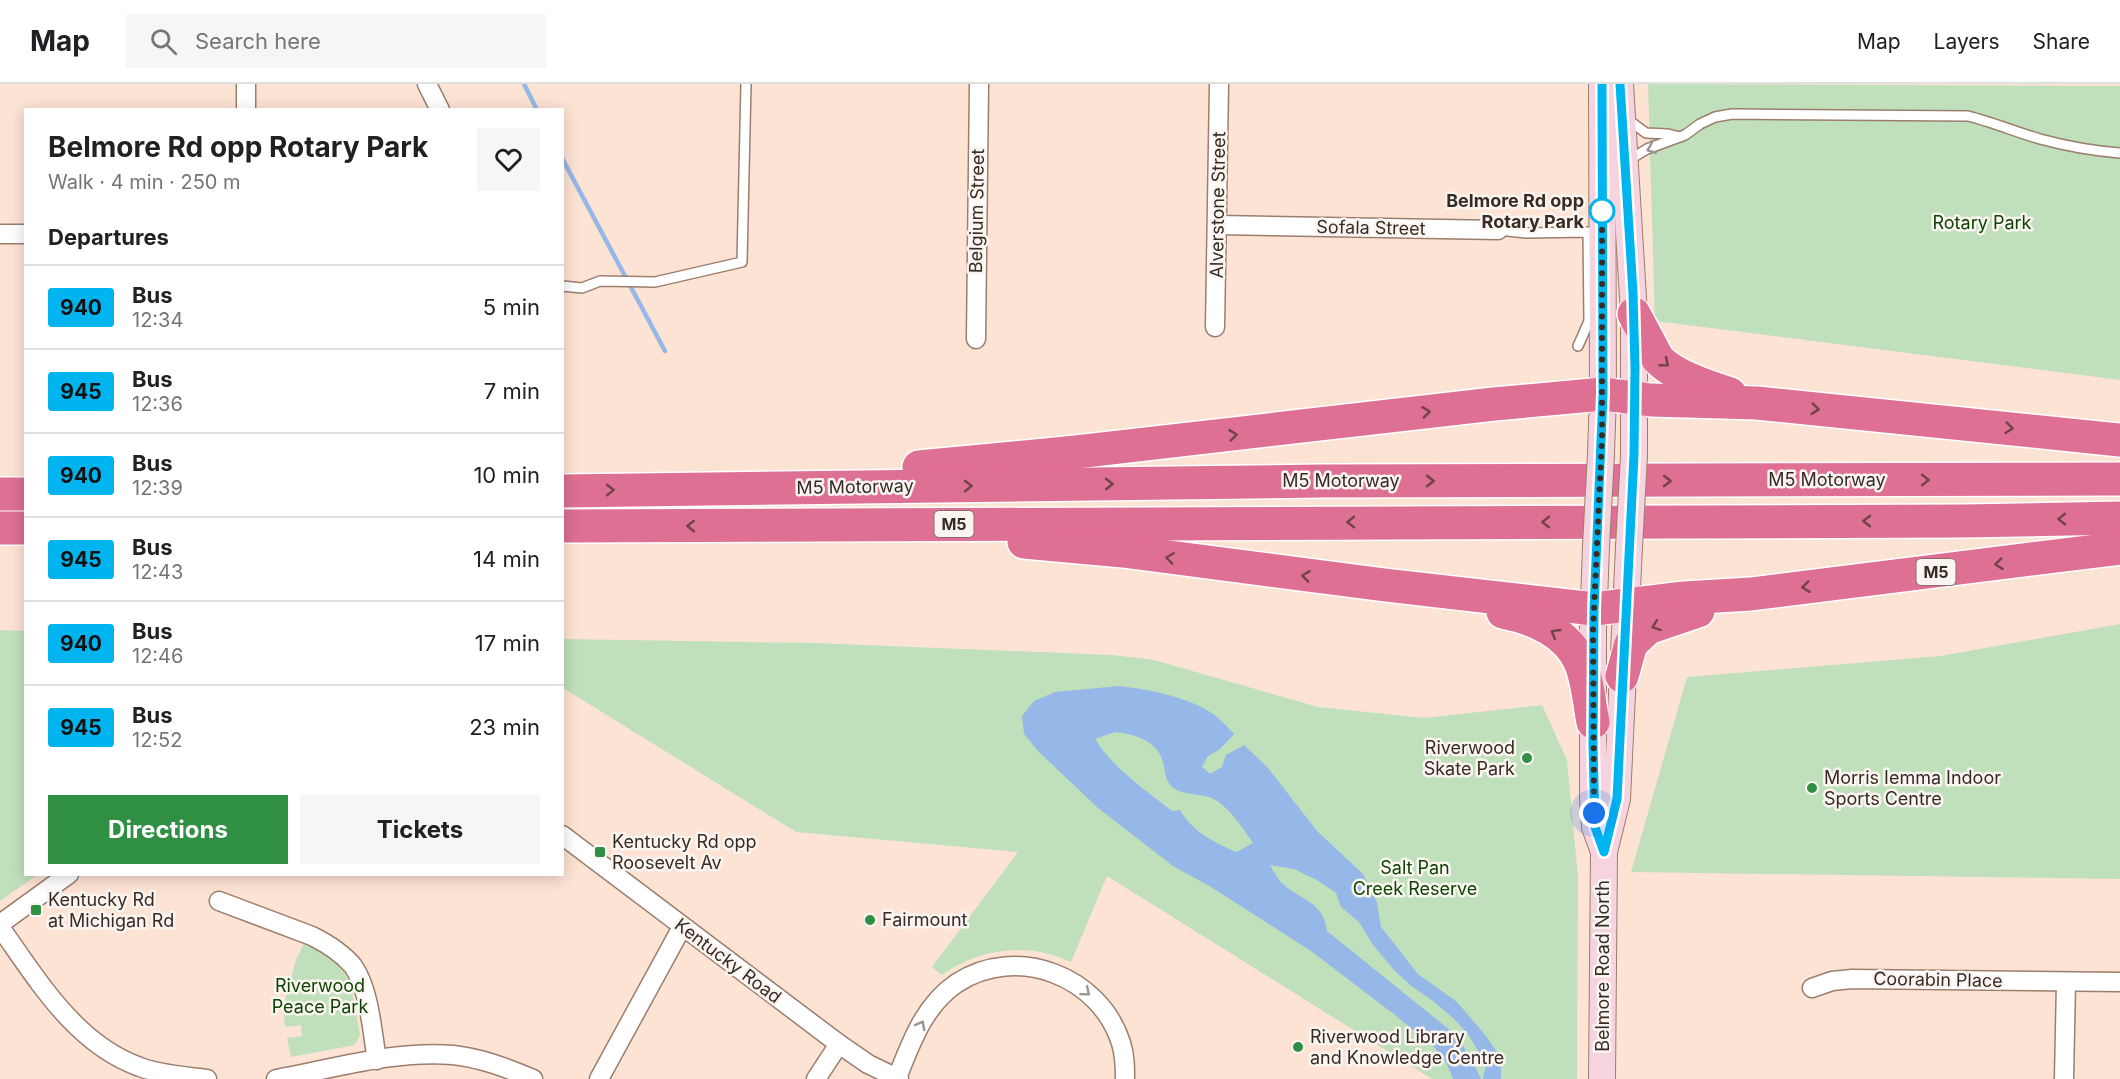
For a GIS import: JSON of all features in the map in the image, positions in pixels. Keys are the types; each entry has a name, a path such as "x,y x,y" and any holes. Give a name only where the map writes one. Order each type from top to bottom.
{"highway":[{"path":"1634,314 1663,364 1703,385 1757,403"},
{"path":"657,489 1031,457 1494,404 1619,396 1757,403 2120,440"},
{"name":"M5 Motorway","path":"564,491 1322,481 2120,479"},
{"path":"0,494 24,494"},
{"name":"M5 Motorway","path":"564,526 1964,521 2120,518"},
{"path":"750,525 1004,540 1111,550 1385,585 1609,608"},
{"path":"0,528 24,528"},
{"name":"M5","path":"1609,608 1684,598 1751,594 2120,548"},
{"path":"1385,585 1532,620 1563,638 1580,662 1593,722"},
{"name":"M5","path":"1622,676 1631,645 1648,628 1751,594"}],"main road":[{"name":"Belmore Road North","path":"1602,84 1619,396 1634,455 1629,547 1609,608 1593,722 1595,827 1604,852"},
{"name":"Belmore Road North","path":"1602,1079 1604,852 1617,799 1622,676 1596,546 1601,454 1619,396 1634,314 1620,84"}],"street":[{"path":"246,84 246,108"},
{"path":"427,84 439,108"},
{"name":"Belgium Street","path":"976,339 979,84"},
{"name":"Alverstone Street","path":"1215,327 1220,84"},
{"name":"Sofala Street","path":"1218,225 1498,230"},
{"path":"0,234 24,234"},
{"name":"Kentucky Road","path":"564,837 839,1044 868,1064 898,1079"},
{"path":"66,876 0,925 60,1009 99,1044 126,1062 140,1067 165,1074 207,1079"},
{"path":"219,901 312,936 325,943 352,965 365,993 377,1060"},
{"path":"599,1079 682,927"},
{"path":"898,1079 926,1015 945,993 974,974 990,968 1008,966 1050,971 1075,982 1089,993 1103,1009 1116,1030 1124,1055 1125,1079"},
{"name":"Coorabin Place","path":"1812,988 1832,981 1852,979 2120,982"},
{"path":"2064,1079 2066,982"},
{"path":"816,1079 839,1044"},
{"path":"276,1079 416,1054 455,1055 496,1064 532,1079"}],"lane":[{"path":"564,286 582,288 600,281 655,282 742,262 746,84"},
{"path":"1624,163 1647,149 1680,137 1715,117 1732,114 1968,116 2040,139 2098,151 2120,153"},
{"path":"1622,115 1646,133 1680,137"},
{"name":"Sofala Street","path":"1498,230 1588,232 1589,321 1578,346"}],"green space":[{"name":"Rotary Park","path":"1648,84 2120,86 2120,380 1655,321"},
{"path":"2120,624 2120,879 1631,872 1687,677 1940,656"},
{"path":"0,630 24,631 24,876 36,876 0,901"},
{"name":"Salt Pan Creek Reserve","path":"564,639 815,643 1112,655 1154,660 1318,707 1424,718 1542,705 1567,760 1578,877 1577,1079 1432,1079 1107,876 1071,962 1051,954 1017,950 1004,951 965,962 942,975 932,967 1018,852 796,832 564,689"},
{"name":"Riverwood Peace Park","path":"306,939 333,958 344,972 351,985 360,1035 355,1045 291,1057 287,1038 302,1036 301,1025 285,1027 283,1008 296,960"}],"water":[{"path":"1119,686 1143,689 1184,700 1207,710 1219,719 1234,734 1219,750 1208,756 1202,767 1210,774 1222,767 1226,755 1244,745 1268,768 1317,831 1363,874 1377,902 1381,927 1418,974 1457,1002 1486,1036 1501,1058 1501,1079 1483,1079 1486,1063 1467,1033 1453,1018 1394,970 1373,945 1359,922 1341,907 1336,893 1317,880 1294,869 1270,865 1284,885 1317,908 1322,914 1327,931 1456,1035 1481,1079 1453,1079 1447,1064 1435,1048 1395,1015 1311,951 1211,887 1173,866 1098,808 1038,751 1024,734 1022,716 1034,701 1055,692","holes":["1115,732 1139,737 1152,745 1162,758 1166,777 1172,787 1181,792 1207,796 1224,806 1253,843 1236,852 1219,844 1204,836 1191,825 1180,810 1172,811 1130,778 1102,750 1095,739"]}],"waterway":[{"path":"524,84 536,108"},
{"path":"564,162 665,351"}],"bus line":[{"name":"940","path":"1602,84 1603,394 1594,609 1593,799 1595,827 1604,852 1617,799 1634,455 1634,314 1620,84"}],"place":[{"name":"Belmore Rd opp Rotary Park","path":"1602,211"},
{"name":"Riverwood Skate Park","path":"1527,758"},
{"name":"Morris Iemma Indoor Sports Centre","path":"1812,788"},
{"name":"Kentucky Rd opp Roosevelt Av","path":"600,852"},
{"name":"Kentucky Rd at Michigan Rd","path":"36,910"},
{"name":"Fairmount","path":"870,920"},
{"name":"Riverwood Library and Knowledge Centre","path":"1298,1047"}],"route":[{"path":"1594,813 1593,630 1603,394 1602,211"}]}
